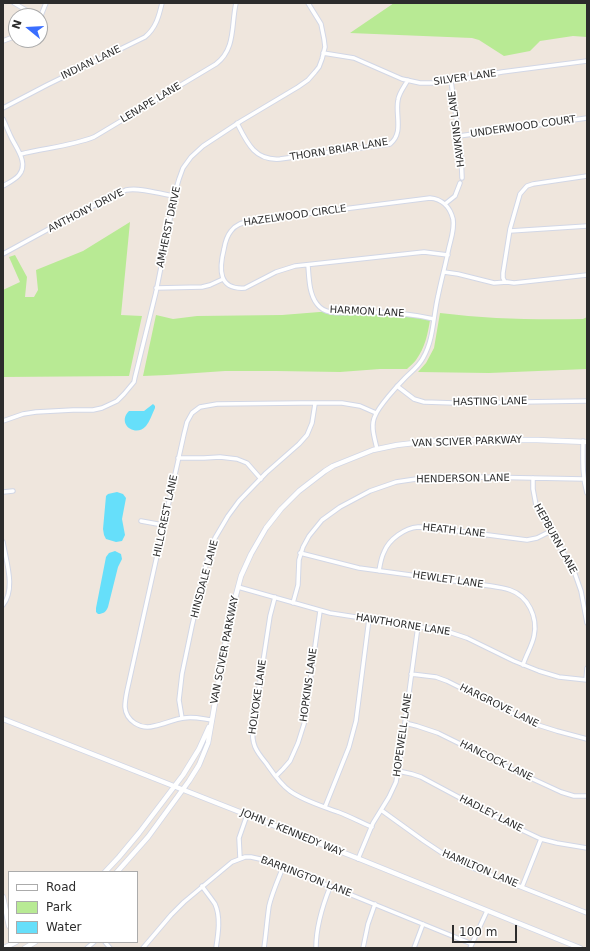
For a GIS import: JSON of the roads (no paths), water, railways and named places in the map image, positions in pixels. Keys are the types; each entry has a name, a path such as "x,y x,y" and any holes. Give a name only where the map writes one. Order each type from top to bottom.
{"street":[{"name":"INDIAN LANE","path":"3,108 145,37 152,31 156,24 162,3"},
{"name":"LENAPE LANE","path":"21,154 75,143 94,137 216,64 223,57 230,45 236,3"},
{"path":"310,5 316,3"},
{"name":"AMHERST DRIVE","path":"3,421 19,415 36,412 98,409 112,404 120,398 134,382 166,242 174,196 180,175 191,157 203,146 237,123 293,90 313,75 319,67 325,45 323,32 310,5"},
{"name":"SILVER LANE","path":"323,53 358,59 395,76 424,83 587,61"},
{"name":"THORN BRIAR LANE","path":"237,123 253,150 261,156 269,159 280,159 390,144 395,139 397,133 397,105 399,95 408,80"},
{"name":"HAWKINS LANE","path":"451,80 459,136 462,178"},
{"name":"UNDERWOOD COURT","path":"459,136 587,118"},
{"path":"3,119 11,138 21,154 22,161 20,174 15,179 3,186"},
{"path":"505,282 503,273 510,231 520,194 527,186 537,183 587,176"},
{"path":"377,449 373,425 374,417 397,386 422,361 429,344 452,232 453,221 450,210 445,204 455,196 460,183"},
{"name":"ANTHONY DRIVE","path":"3,254 78,213 126,190 141,189 174,196"},
{"name":"HAZELWOOD CIRCLE","path":"224,280 221,272 221,266 226,241 230,232 244,222 430,198 436,199 445,204"},
{"path":"510,231 587,226"},
{"path":"156,288 202,287 224,280 224,282 229,285 240,289 245,288 282,269 295,266 424,252 448,255"},
{"name":"HARMON LANE","path":"308,265 310,286 314,300 317,305 326,311 338,313 395,313 434,319"},
{"path":"444,272 494,283 505,282 514,284 587,275"},
{"name":"HASTING LANE","path":"397,386 414,399 424,402 462,403 587,401"},
{"name":"HILLCREST LANE","path":"212,720 192,717 182,718 153,727 147,727 133,722 129,718 125,708 127,692 187,422 192,413 200,407 223,404 342,403 355,404 376,413"},
{"name":"HINSDALE LANE","path":"182,718 179,700 181,679 192,626 215,538 228,516 244,496 306,436 312,423 314,404"},
{"name":"VAN SCIVER PARKWAY","path":"118,871 148,837 194,773 208,744 225,645 238,586 246,564 260,537 273,519 304,487 333,466 377,449 408,443 431,441 502,440 585,442"},
{"path":"585,442 583,468 587,493"},
{"path":"178,458 220,457 237,459 247,463 261,479"},
{"name":"HENDERSON LANE","path":"293,603 298,585 298,566 300,554 305,541 322,520 346,503 370,491 402,481 423,478 584,479"},
{"name":"HEPBURN LANE","path":"533,478 533,494 536,505 576,577 587,623"},
{"path":"3,492 13,491"},
{"path":"141,521 164,525"},
{"name":"HEATH LANE","path":"379,571 386,548 393,539 412,528 428,527 527,540 537,538 551,531"},
{"path":"3,542 10,589 8,597 3,605"},
{"name":"HEWLET LANE","path":"300,554 359,568 492,586 515,592 524,598 533,613 535,624 533,641 523,665"},
{"name":"HAWTHORNE LANE","path":"238,586 337,615 439,630 460,636 523,665 553,676 586,680"},
{"name":"HOLYOKE LANE","path":"275,597 270,616 252,733 256,750 284,786 295,794 372,826"},
{"name":"HOPKINS LANE","path":"276,776 290,761 304,724 320,611"},
{"path":"325,807 349,747 356,721 368,619"},
{"name":"HOPEWELL LANE","path":"358,859 377,816 393,790 398,770 418,626"},
{"path":"586,680 587,668"},
{"name":"HARGROVE LANE","path":"411,674 442,679 453,683 538,725 587,739"},
{"name":"JOHN F KENNEDY WAY","path":"3,719 580,948"},
{"name":"VAN SCIVER PARKWAY","path":"106,871 133,840 187,769 195,756 212,720"},
{"name":"HANCOCK LANE","path":"405,723 438,733 561,792 574,796 587,796"},
{"name":"HADLEY LANE","path":"398,770 420,777 505,822 541,839 557,844 587,848"},
{"name":"HAMILTON LANE","path":"381,810 445,855 468,866 587,913"},
{"path":"143,948 175,910 232,862 240,858 239,838 247,815"},
{"path":"522,887 541,839"},
{"name":"BARRINGTON LANE","path":"240,858 251,857 270,861 330,887 472,944"},
{"path":"264,948 269,907 283,867"},
{"path":"202,886 217,910 218,926 216,948"},
{"path":"316,948 316,935 320,914 330,887"},
{"path":"3,897 8,921"},
{"path":"363,948 366,929 375,904"},
{"path":"470,948 487,911"},
{"path":"414,948 423,924"},
{"path":"4,948 14,944"}],"water":[{"path":"153,404 155,408 146,426 137,431 126,425 126,416 129,411 144,411"},
{"path":"117,492 123,494 126,498 122,519 125,535 122,541 116,542 106,539 103,529 106,496"},
{"path":"115,551 121,554 122,559 118,567 108,607 104,612 98,614 96,612 96,608 106,557 109,553"}]}
